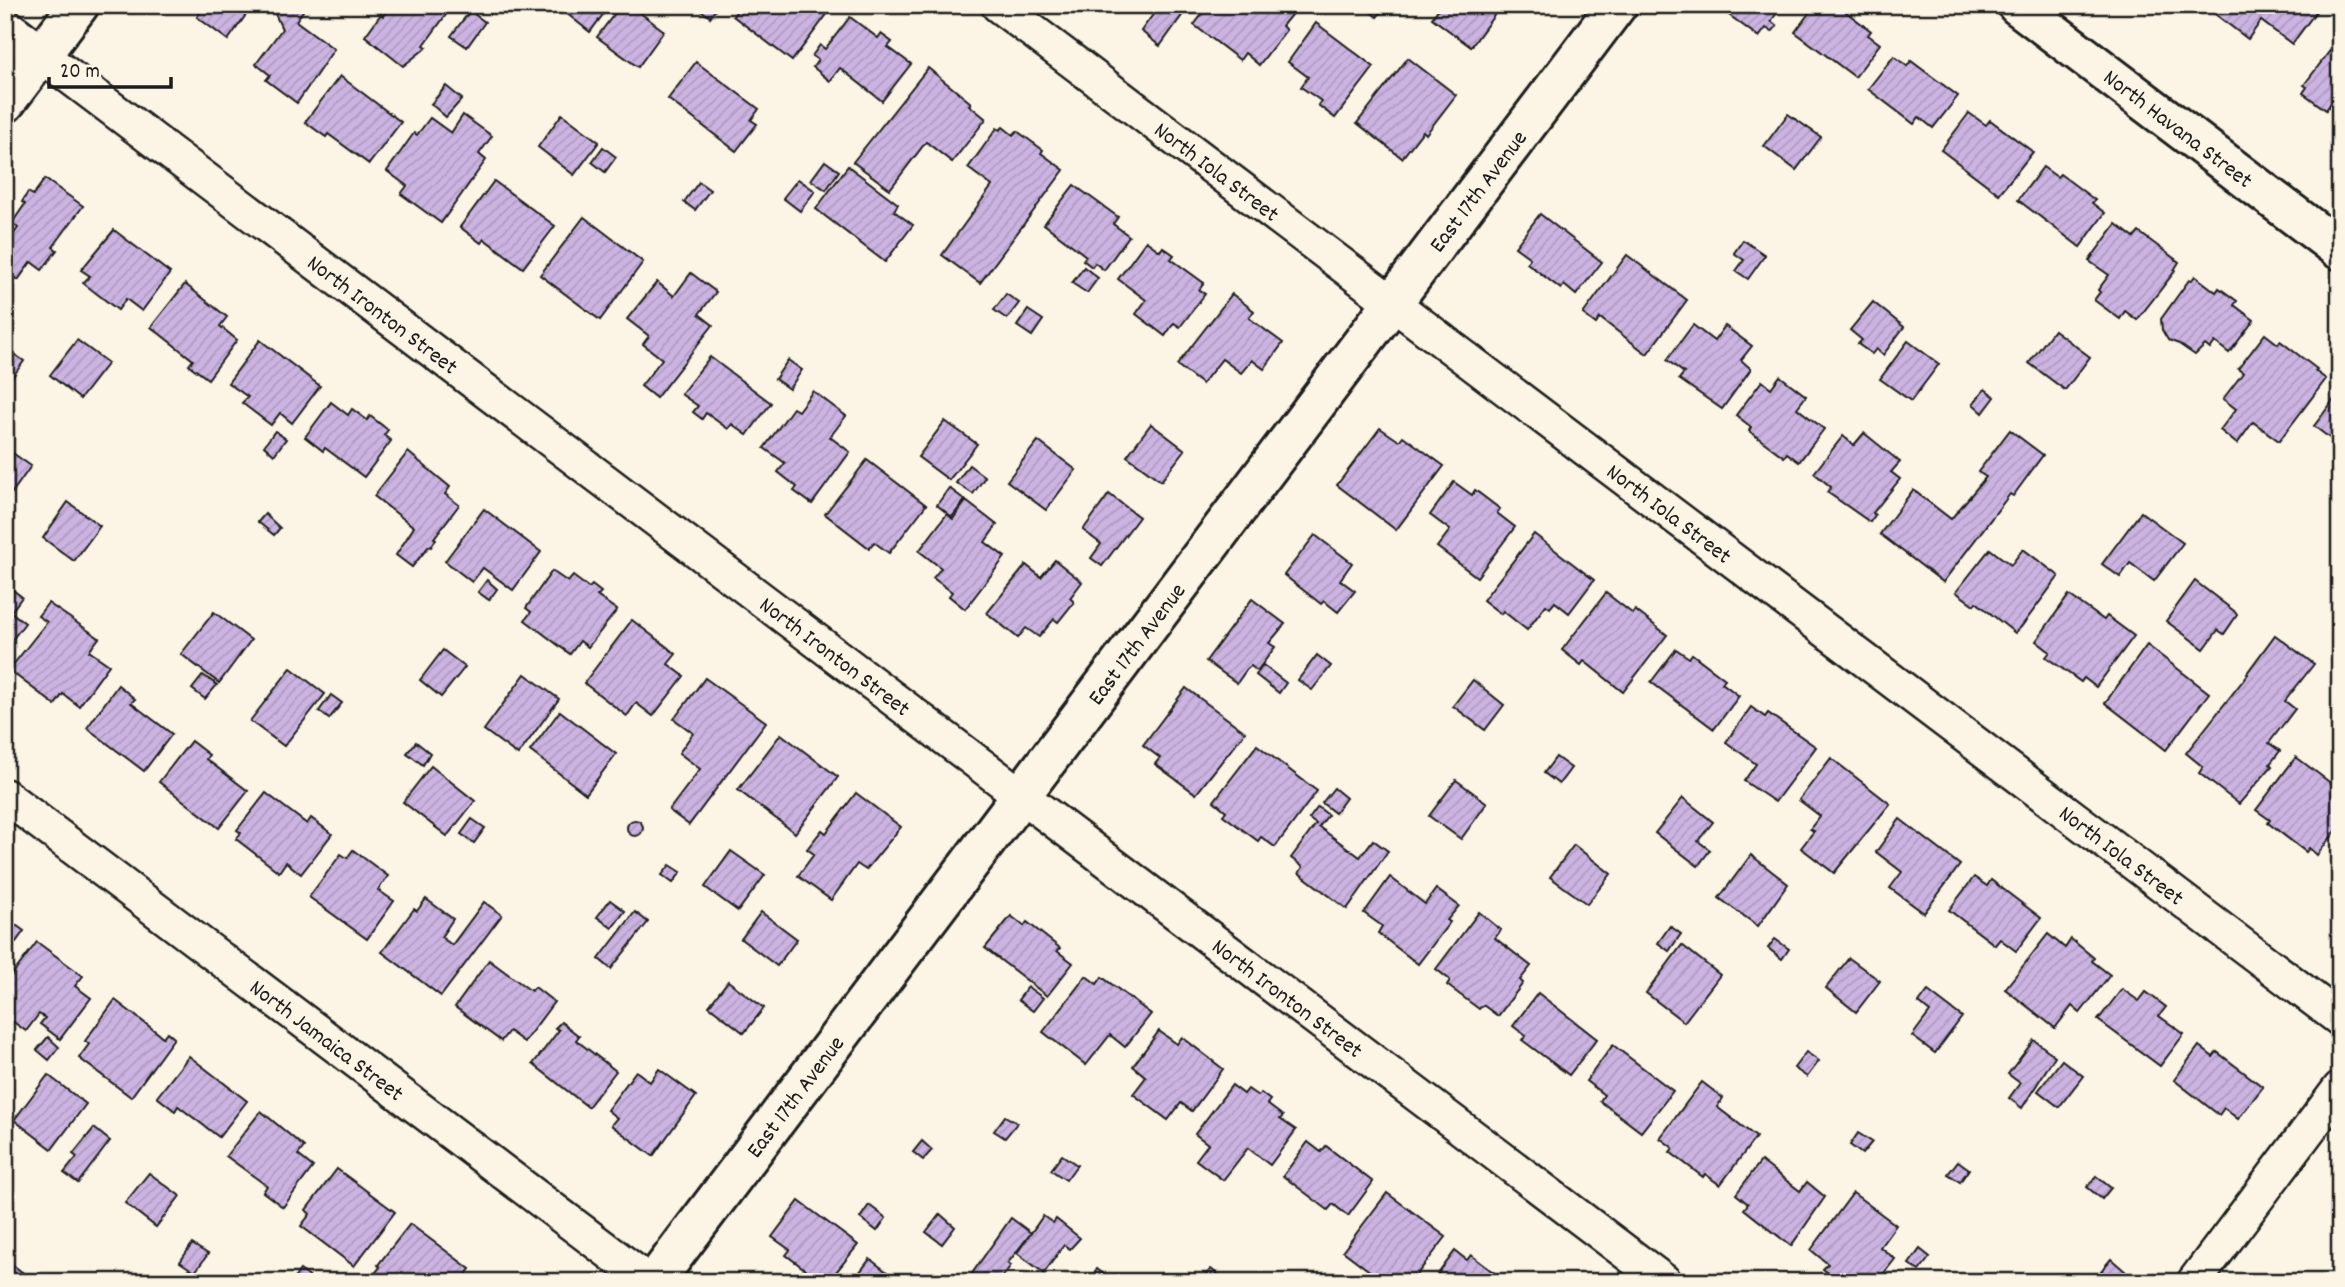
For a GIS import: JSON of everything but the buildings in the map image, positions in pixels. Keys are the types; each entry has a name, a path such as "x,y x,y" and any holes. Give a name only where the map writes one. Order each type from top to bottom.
{"street":[{"path":"5,103 79,5"},
{"name":"North Iola Street","path":"998,5 2340,1019"},
{"name":"East 17th Avenue","path":"652,1282 1617,5"},
{"name":"North Havana Street","path":"2017,5 2340,250"},
{"name":"North Ironton Street","path":"5,28 1665,1282"},
{"name":"North Jamaica Street","path":"5,796 652,1282"},
{"path":"2193,1282 2340,1088"}]}
